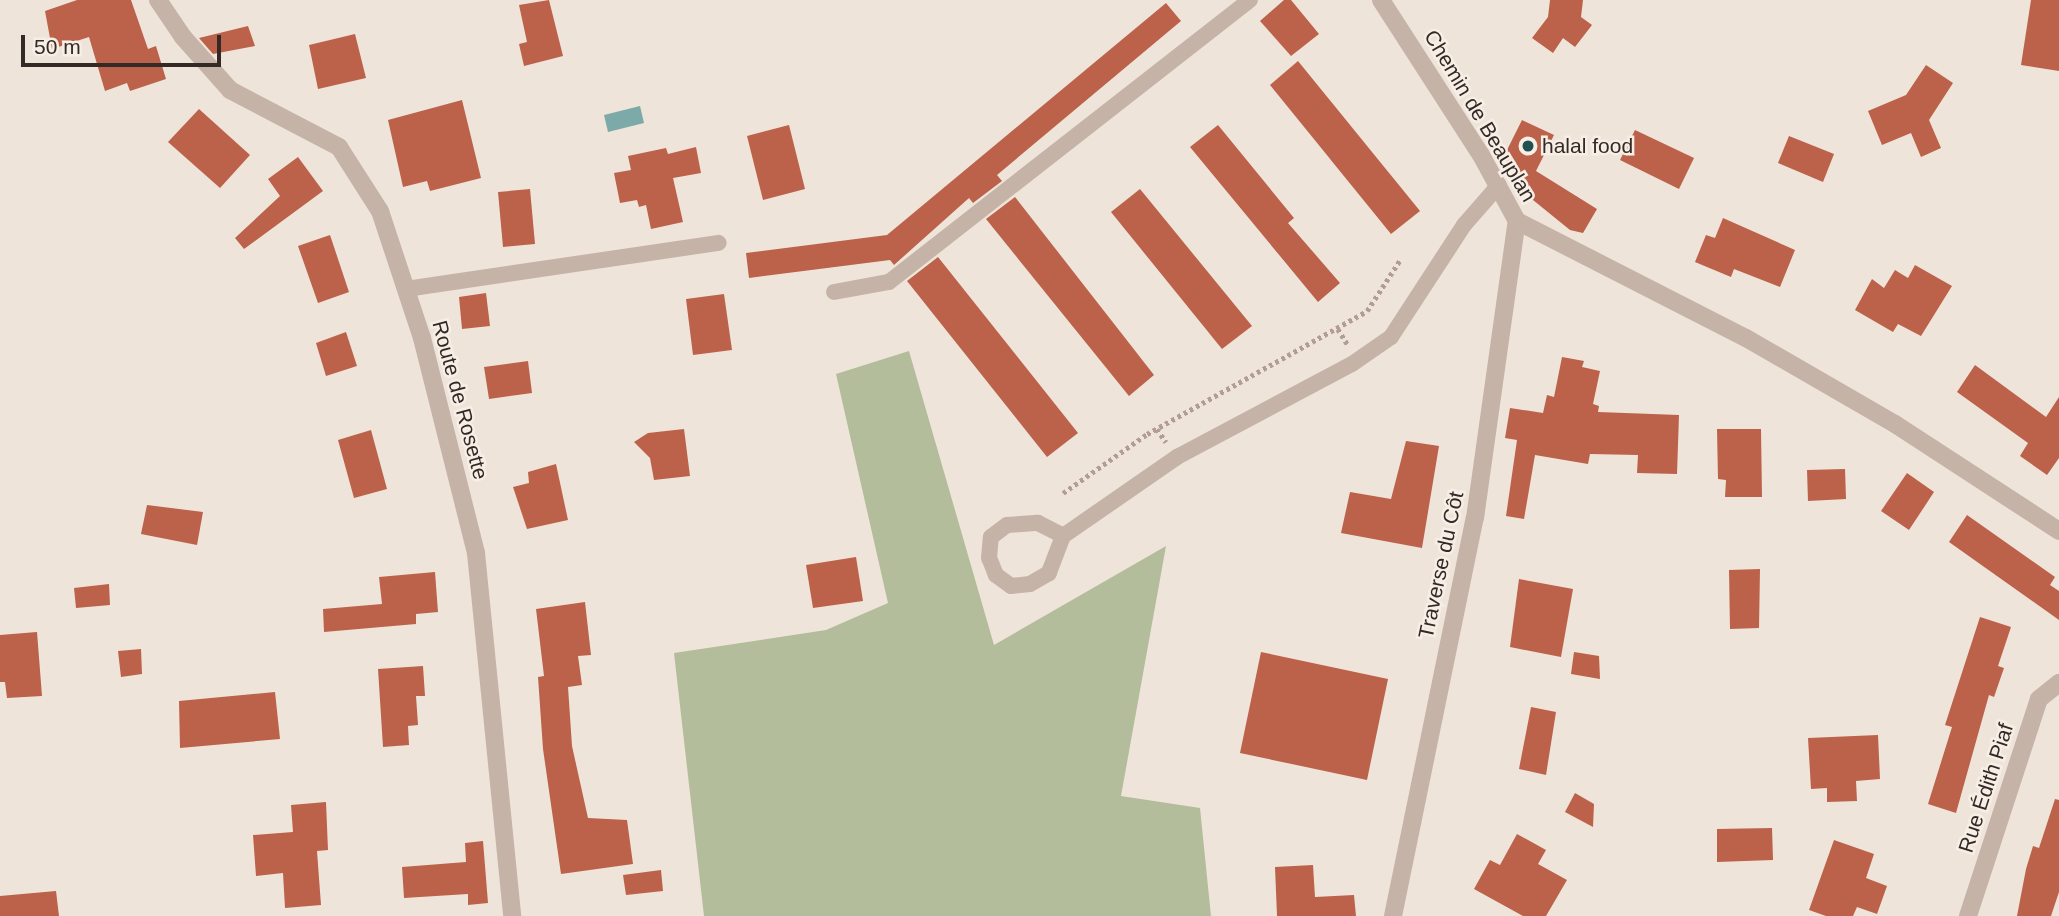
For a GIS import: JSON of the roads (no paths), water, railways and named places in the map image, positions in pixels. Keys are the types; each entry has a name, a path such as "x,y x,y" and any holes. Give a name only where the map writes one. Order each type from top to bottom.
{"street":[{"name":"Route de Rosette","path":"158,0 183,37 230,90 339,147 380,211 406,289 476,553 512,916"},
{"name":"Chemin de Beauplan","path":"1381,0 1499,185 1517,221"},
{"path":"1517,221 1758,344 1895,424 2059,531"},
{"name":"Traverse du Côt","path":"1393,916 1475,518 1517,221"},
{"name":"Rue Édith Piaf","path":"1968,916 2039,699 2059,682"}],"lane":[{"path":"834,292 889,282 1250,0"},
{"path":"1063,536 1038,523 1007,525 991,537 989,558 996,575 1011,586 1030,584 1049,573 1063,536 1177,457 1352,364 1391,337 1464,225 1499,185"},
{"path":"406,289 719,243"}],"water":[{"path":"640,106 644,123 608,132 604,115"}],"place":[{"name":"halal food","path":"1528,146"}]}
